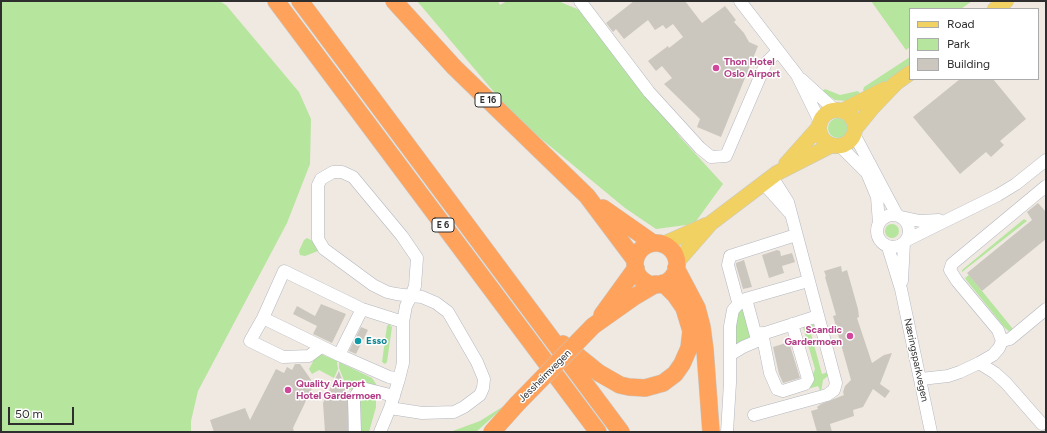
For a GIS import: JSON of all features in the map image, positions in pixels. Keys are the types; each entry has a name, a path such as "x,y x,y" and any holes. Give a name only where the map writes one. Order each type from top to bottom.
{"highway":[{"name":"E 6","path":"276,1 598,432"},
{"name":"E 6","path":"300,1 621,432"},
{"name":"E 16","path":"394,1 454,67 587,196 658,244 672,251 676,265"},
{"name":"E 16","path":"587,196 636,264 638,273 645,281 659,284"},
{"path":"636,264 642,249 658,244"},
{"name":"Jessheimvegen","path":"491,430 593,326 636,264"},
{"path":"659,284 674,275 676,265"},
{"path":"676,265 697,308 702,327 712,432"},
{"name":"E 6","path":"540,324 610,380 629,387 645,388 655,386 675,374 686,357 690,339 690,324 684,308 675,295 659,284"},
{"name":"Jessheimvegen","path":"593,326 634,297 659,284"}],"main road":[{"path":"996,8 1006,1"},
{"path":"771,178 820,125 829,112 838,110 896,83 909,74"},
{"path":"676,265 711,223 771,178 836,145 848,142 854,132 896,83"},
{"path":"838,110 850,116 854,132"},
{"path":"820,125 821,136 836,145"},
{"path":"658,244 711,223"}],"street":[{"path":"580,1 649,92 700,148 711,156 726,156 766,63 778,51"},
{"path":"740,1 797,75 838,110"},
{"path":"797,75 820,125"},
{"name":"Næringsparkvegen","path":"854,132 899,216 908,227 905,241 901,289"},
{"name":"Næringsparkvegen","path":"836,145 867,173 877,197 879,223 877,227 877,237 888,247 901,289 931,432"},
{"path":"888,247 896,247 998,194 1016,184 1046,160"},
{"path":"380,432 394,396 394,378 403,363 403,322 411,296 415,286 417,258 402,236 353,177 342,172 333,172 322,179 318,185 318,239 324,249 373,285 387,292 411,296 422,297 436,303 448,312 481,370 484,385 480,395 474,401 454,412 422,413 390,408"},
{"path":"754,415 827,395 834,390 836,380 786,197 771,178"},
{"path":"920,379 948,376 980,363 993,355 999,348 1002,341 998,330 957,282 950,270 952,264 1046,186"},
{"path":"879,223 887,216 899,216 920,221 946,220"},
{"path":"792,324 808,379 805,384 782,391 777,389 770,373 760,337 756,336 728,264 730,256 796,235"},
{"path":"321,346 309,356 283,357 250,341 263,318 284,271 362,309 403,322"},
{"path":"727,432 730,383 730,320 733,310 742,300 808,281"},
{"path":"339,355 362,309"},
{"path":"1002,341 1010,339 1046,309"},
{"path":"730,355 760,337 792,324 818,316"},
{"path":"263,318 339,355 394,378"},
{"path":"980,363 995,373 1006,383 1042,424"},
{"path":"355,432 354,401 359,391 366,389 394,396"}],"green space":[{"path":"1,1 219,1 226,5 299,92 311,119 310,164 287,223 198,391 191,421 191,432 1,432"},
{"path":"417,1 498,1 500,5 507,1 558,1 589,14 680,137 723,184 694,224 656,229 625,208 516,118"},
{"path":"871,1 972,1 962,8 909,8 909,48 906,50"},
{"path":"909,58 909,66 885,83 865,93 863,90 864,87"},
{"path":"825,89 840,95 858,91 862,96 847,101 835,100 822,91"},
{"path":"838,118 845,121 848,128 845,135 838,138 831,135 828,128 831,121"},
{"path":"1024,219 1027,221 962,272 962,270"},
{"path":"889,224 895,224 899,228 899,234 895,238 889,238 885,234 885,228"},
{"path":"307,238 323,246 323,249 305,256 300,255 299,251 304,240"},
{"path":"969,275 1013,329 1010,332 1005,328 967,281 965,278"},
{"path":"742,305 753,337 733,347 733,318"},
{"path":"389,324 392,327 387,362 385,364 382,362 387,326"},
{"path":"815,324 816,328 810,330 822,374 829,372 829,375 823,380 821,392 818,386 783,396 810,382 815,369 803,327"},
{"path":"321,354 337,361 338,369 334,378 319,370 312,374 309,369 315,358"},
{"path":"339,362 372,378 378,387 348,390 339,368"},
{"path":"362,394 374,397 376,401 376,407 369,432 358,432 360,395"},
{"path":"507,404 476,432 450,432 480,421"}],"building":[{"name":"Thon Hotel Oslo Airport","path":"634,1 685,1 702,23 725,6 736,20 734,22 744,33 749,42 758,46 721,137 697,127 700,119 664,84 672,78 662,66 656,71 648,61 683,37 673,24 666,29 663,25 655,30 648,20 624,39 616,29 613,32 606,23"},
{"path":"959,80 994,80 1026,119 1000,141 1004,145 991,157 986,152 960,174 913,117"},
{"path":"1038,203 1046,212 1046,239 982,291 967,273 1032,220 1027,212"},
{"path":"777,250 780,251 781,256 792,253 795,262 782,266 784,273 769,278 762,255"},
{"path":"744,260 752,287 743,289 736,263"},
{"name":"Scandic Gardermoen","path":"841,266 842,272 847,270 858,309 859,317 857,318 872,363 884,355 892,353 880,384 890,391 885,398 873,389 863,407 853,410 854,416 830,424 832,432 817,432 811,411 818,409 817,407 821,404 844,395 843,392 845,386 851,380 833,316 836,315 824,271"},
{"path":"321,304 346,314 332,343 313,334 317,326 293,314 297,306 315,316"},
{"name":"Esso","path":"361,327 368,330 356,354 349,351"},
{"path":"789,342 800,378 783,383 779,374 773,347"},
{"name":"Quality Airport Hotel Gardermoen","path":"295,364 300,364 314,384 293,428 294,432 214,432 210,420 245,408 250,420 276,369 284,373 287,367 292,370"},
{"name":"Quality Airport Hotel Gardermoen","path":"339,371 348,396 348,432 325,432 323,403"}],"place":[{"name":"Thon Hotel Oslo Airport","path":"716,68"},
{"name":"Scandic Gardermoen","path":"850,336"},
{"name":"Esso","path":"358,341"},
{"name":"Quality Airport Hotel Gardermoen","path":"288,390"}]}
